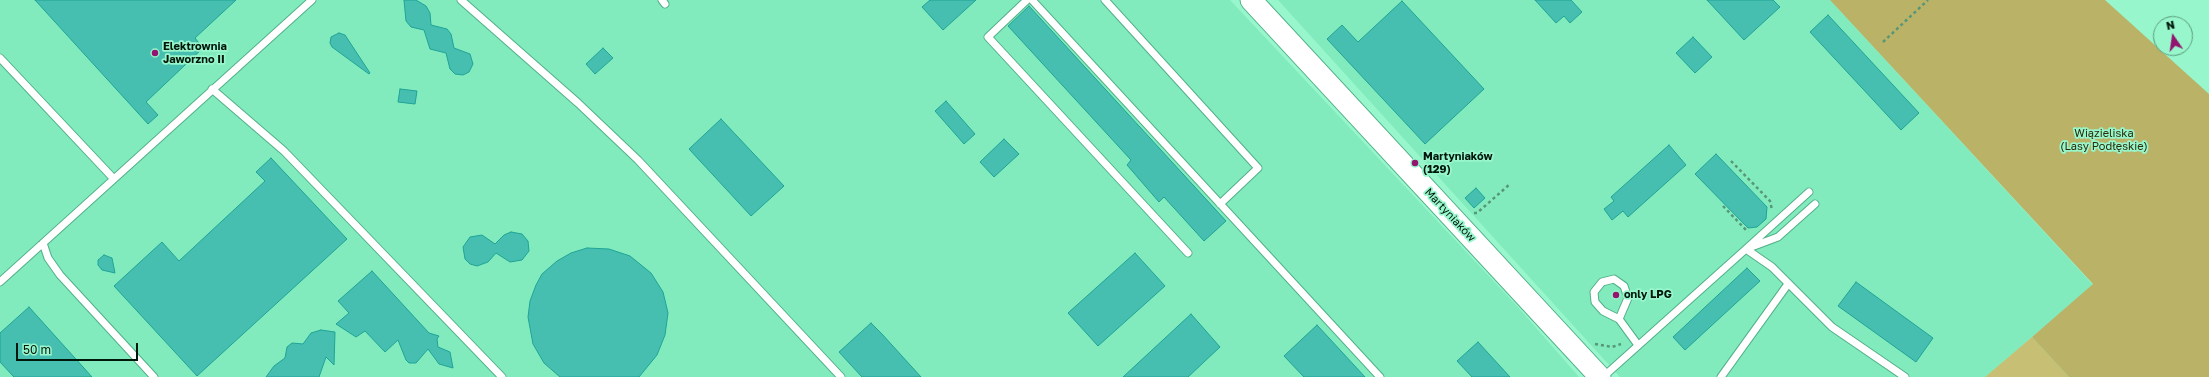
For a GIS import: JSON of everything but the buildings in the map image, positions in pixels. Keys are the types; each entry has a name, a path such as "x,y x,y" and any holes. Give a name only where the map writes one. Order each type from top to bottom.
{"main road":[{"name":"Martyniaków","path":"1251,0 1600,377"}],"lane":[{"path":"0,282 113,178 312,0"},
{"path":"461,0 578,103 638,160 841,377"},
{"path":"1027,0 988,36 1188,253"},
{"path":"1032,0 1380,377"},
{"path":"1105,0 1258,168 1220,204"},
{"path":"0,58 113,178"},
{"path":"212,89 284,151 502,377"},
{"path":"1603,377 1809,192"},
{"path":"1746,249 1778,237 1815,204"},
{"path":"43,243 48,258 60,275 154,377"},
{"path":"1746,249 1772,267 1832,327 1905,377"},
{"path":"1619,319 1628,298 1624,286 1614,279 1602,282 1594,292 1596,302 1603,311 1619,319 1630,337 1638,345"},
{"path":"1721,377 1788,284"}],"path":[{"path":"1883,42 1928,0"},
{"path":"1731,161 1770,201 1773,209 1771,214"},
{"path":"1723,206 1749,233"},
{"path":"1743,238 1754,230"},
{"path":"1589,342 1612,347 1624,344 1630,337"}],"shaded area":[{"name":"Elektrownia Jaworzno II","path":"0,0 1230,0 1517,306 1579,377 0,377"},
{"path":"1278,0 1830,0 2093,285 1985,377 1620,377"},
{"path":"2032,337 2069,377 1985,377"}],"green space":[{"name":"Wiązieliska (Lasy Podłęskie)","path":"1830,0 2105,0 2153,43 2153,56 2167,56 2209,94 2209,377 2069,377 2032,337 2093,284"}],"place":[{"name":"Elektrownia Jaworzno II","path":"155,53"},
{"name":"Martyniaków (129)","path":"1415,163"},
{"name":"only LPG","path":"1616,295"}]}
